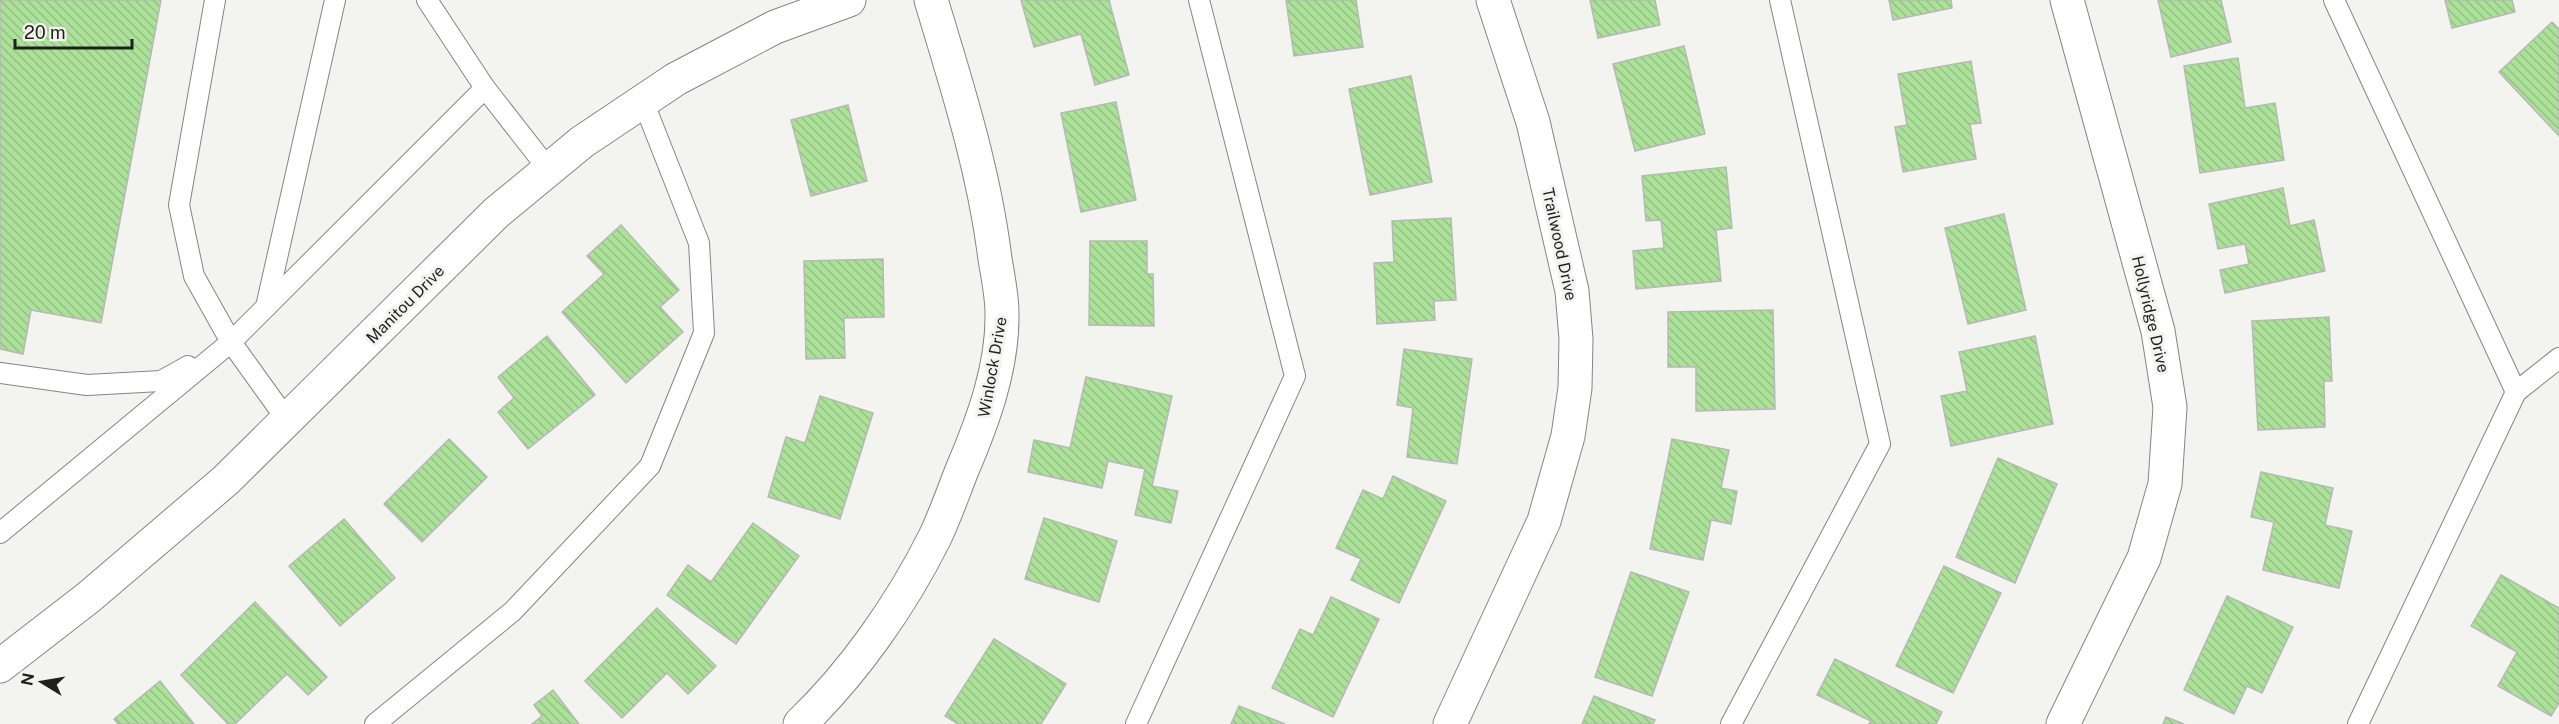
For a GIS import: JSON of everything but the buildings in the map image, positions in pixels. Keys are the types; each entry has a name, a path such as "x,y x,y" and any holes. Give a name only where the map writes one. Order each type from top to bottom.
{"street":[{"name":"Manitou Drive","path":"0,666 108,581 226,480 496,213 582,142 676,79 775,27 849,0"},
{"name":"Winlock Drive","path":"800,724 820,704 869,643 904,592 935,537 986,414 1002,313 987,199 958,89 931,0"},
{"name":"Trailwood Drive","path":"1450,724 1544,521 1568,436 1575,388 1576,339 1572,291 1533,122 1493,0"},
{"name":"Hollyridge Drive","path":"2063,724 2144,558 2165,484 2170,407 2158,331 2067,0"}],"lane":[{"path":"215,0 179,205 194,276 231,342 287,420"},
{"path":"266,307 335,0"},
{"path":"427,0 485,88 549,170"},
{"path":"1136,724 1294,376 1199,0"},
{"path":"1731,724 1880,444 1780,0"},
{"path":"2334,0 2516,392"},
{"path":"0,532 231,342 485,88"},
{"path":"375,724 513,611 650,466 704,333 699,243 643,101"},
{"path":"0,374 87,385 161,381 231,342"},
{"path":"2358,724 2516,392 2559,358"}]}
